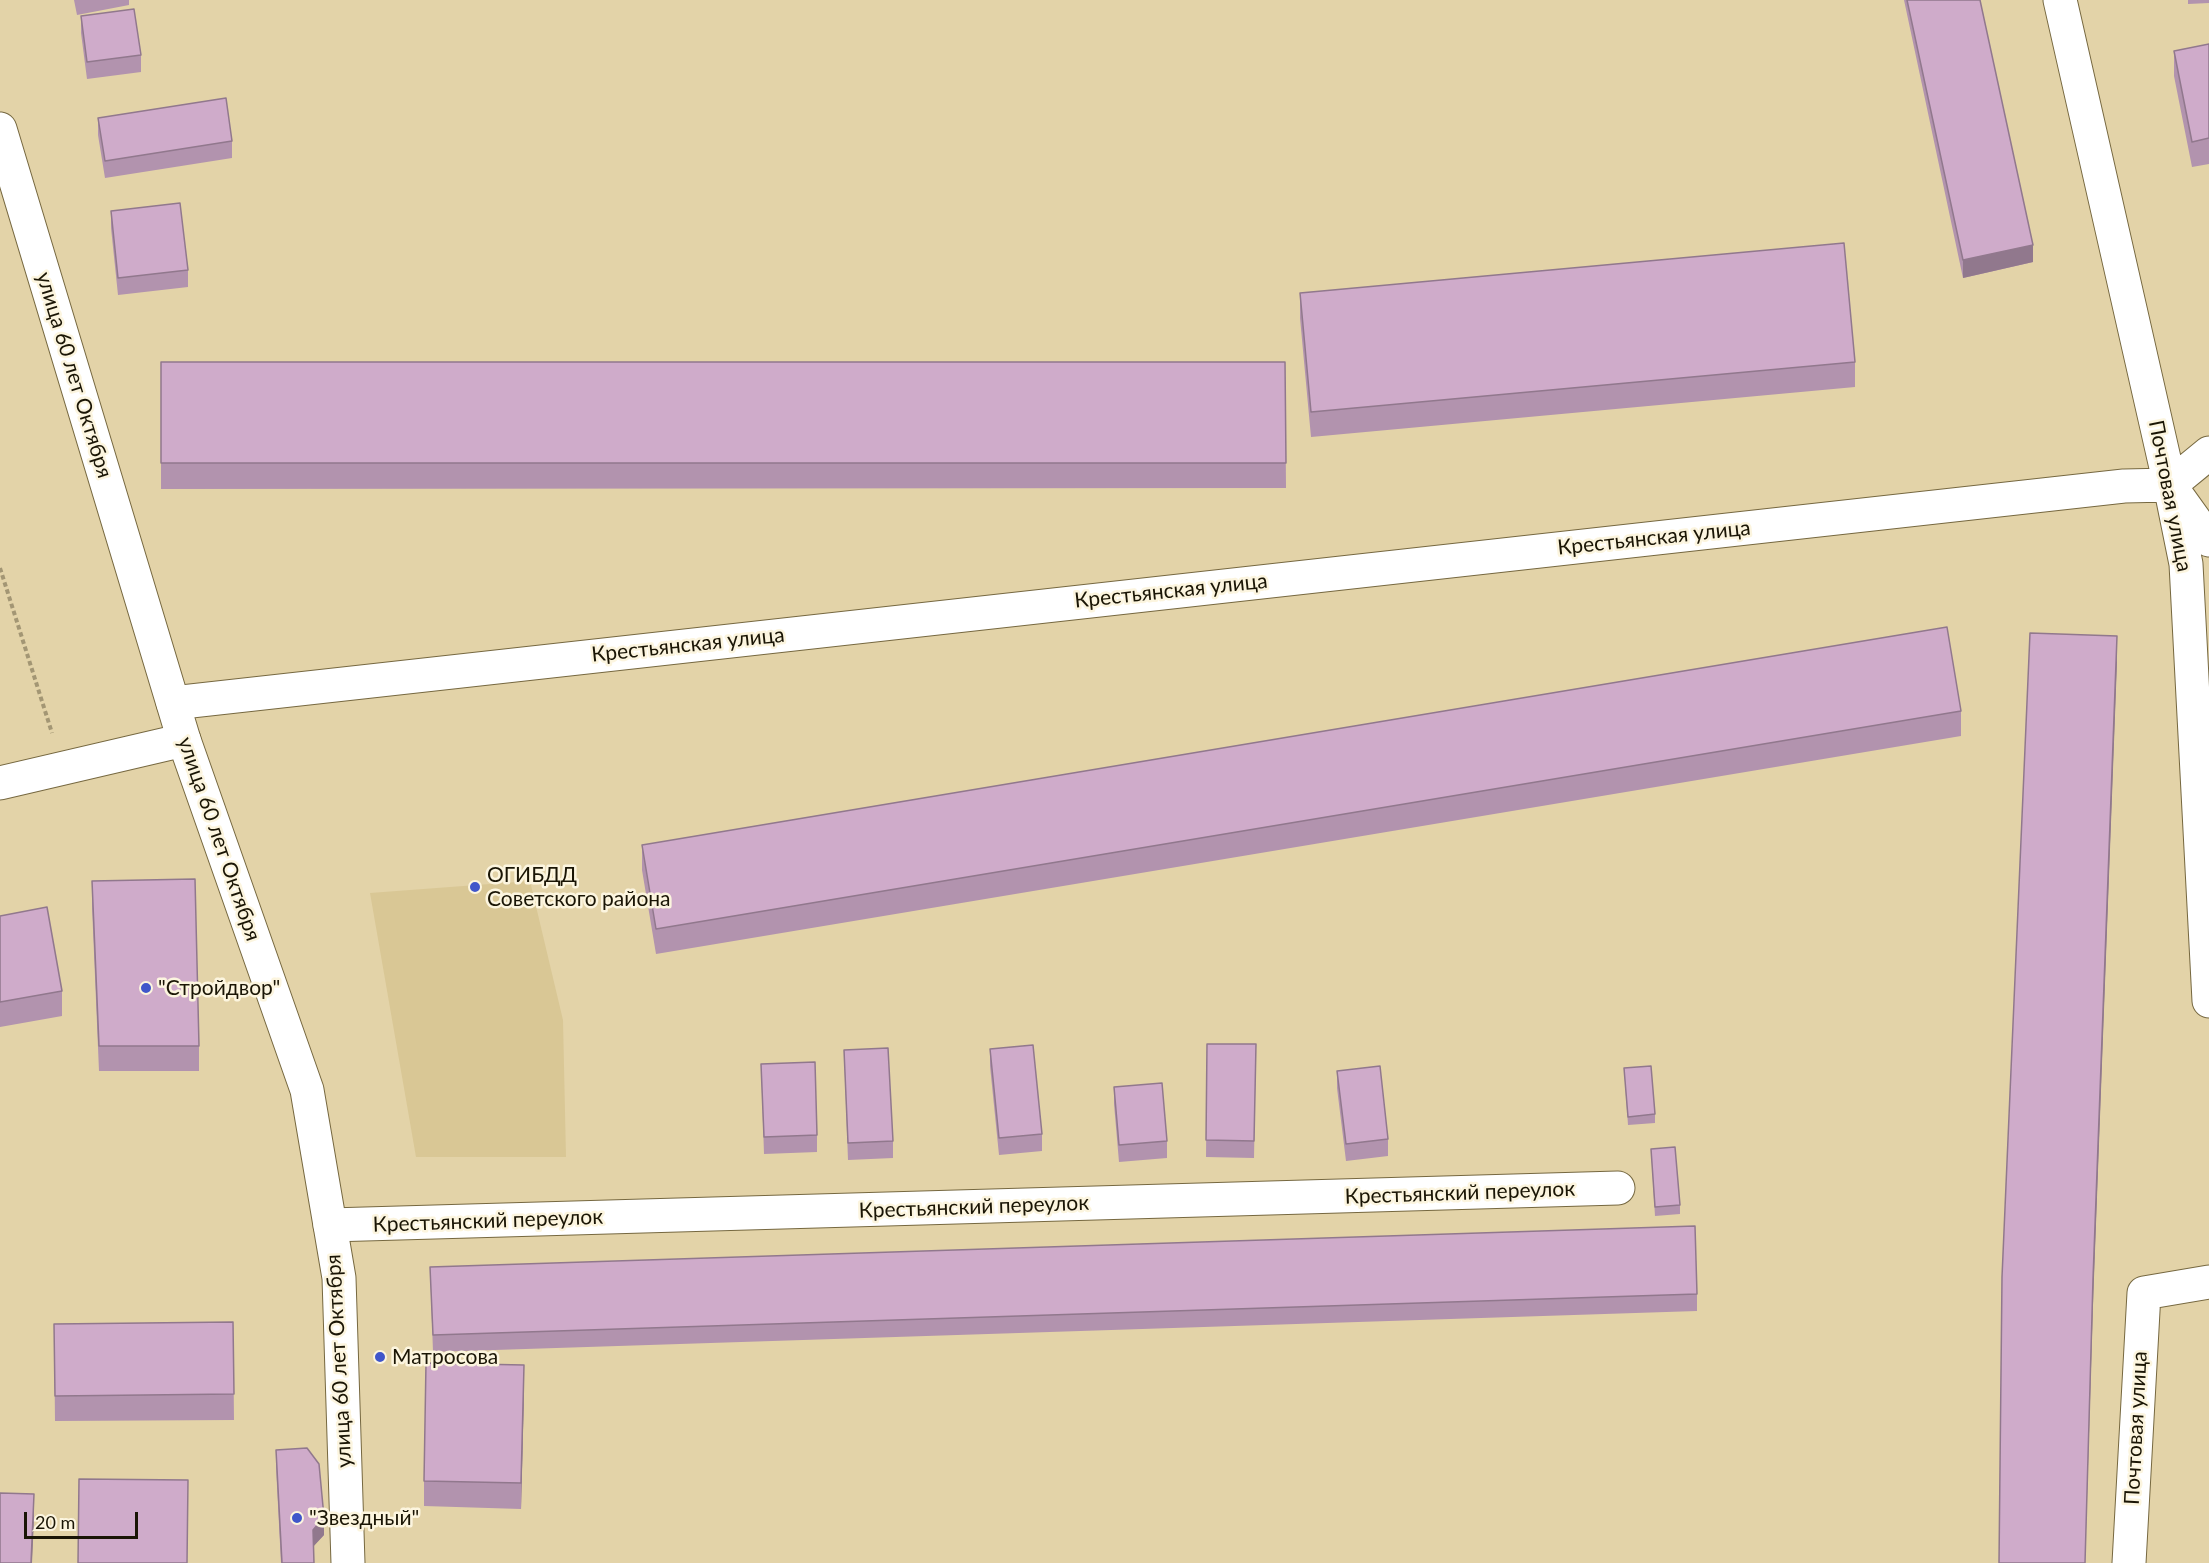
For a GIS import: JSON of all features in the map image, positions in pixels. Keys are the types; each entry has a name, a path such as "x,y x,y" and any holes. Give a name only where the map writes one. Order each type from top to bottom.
{"street":[{"name":"Почтовая улица","path":"2060,0 2186,564 2209,1001"},
{"name":"улица 60 лет Октября","path":"0,129 172,703 307,1090 339,1278 348,1563"},
{"path":"2209,453 2170,485 2209,540"},
{"name":"Крестьянская улица","path":"172,703 2100,489 2170,485"},
{"path":"0,783 184,740"},
{"name":"Крестьянский переулок","path":"330,1225 1618,1188"},
{"name":"Почтовая улица","path":"2129,1563 2144,1293 2209,1282"}],"path":[{"path":"0,568 63,770"}],"shaded area":[{"path":"530,881 563,1020 566,1157 416,1157 370,893"}],"building":[{"path":"1907,0 1980,0 2033,245 1963,260"},
{"path":"134,9 141,55 87,62 81,16"},
{"path":"2209,44 2209,138 2192,142 2174,51"},
{"path":"226,98 232,141 105,161 98,118"},
{"path":"180,203 188,270 118,278 111,211"},
{"path":"1844,243 1855,362 1311,412 1300,293"},
{"path":"161,362 1285,362 1286,463 161,463"},
{"path":"1947,627 1961,711 656,929 642,845"},
{"path":"2030,633 2117,636 2093,1279 2085,1563 1999,1563 2002,1277"},
{"name":"\"Стройдвор\"","path":"195,879 199,1046 99,1046 92,881"},
{"path":"47,907 62,991 0,1002 0,916"},
{"path":"1207,1044 1256,1044 1254,1141 1206,1140"},
{"path":"1033,1045 1042,1134 999,1138 990,1049"},
{"path":"888,1048 893,1141 848,1143 844,1050"},
{"path":"815,1062 817,1135 764,1137 761,1064"},
{"path":"1380,1066 1388,1139 1346,1144 1337,1071"},
{"path":"1651,1066 1655,1114 1628,1117 1624,1068"},
{"path":"1162,1083 1167,1141 1119,1145 1114,1087"},
{"path":"1675,1147 1680,1205 1655,1207 1651,1149"},
{"path":"1695,1226 1697,1294 433,1335 430,1267"},
{"path":"233,1322 234,1394 55,1396 54,1324"},
{"path":"426,1363 524,1365 521,1483 424,1481"},
{"path":"307,1448 319,1464 324,1517 313,1530 314,1563 282,1563 276,1450"},
{"path":"79,1479 188,1480 187,1563 78,1563"},
{"path":"0,1493 34,1494 31,1563 0,1563"}],"place":[{"name":"ОГИБДД Советского района","path":"475,887"},
{"name":"\"Стройдвор\"","path":"146,988"},
{"name":"Матросова","path":"380,1357"},
{"name":"\"Звездный\"","path":"297,1518"}]}
